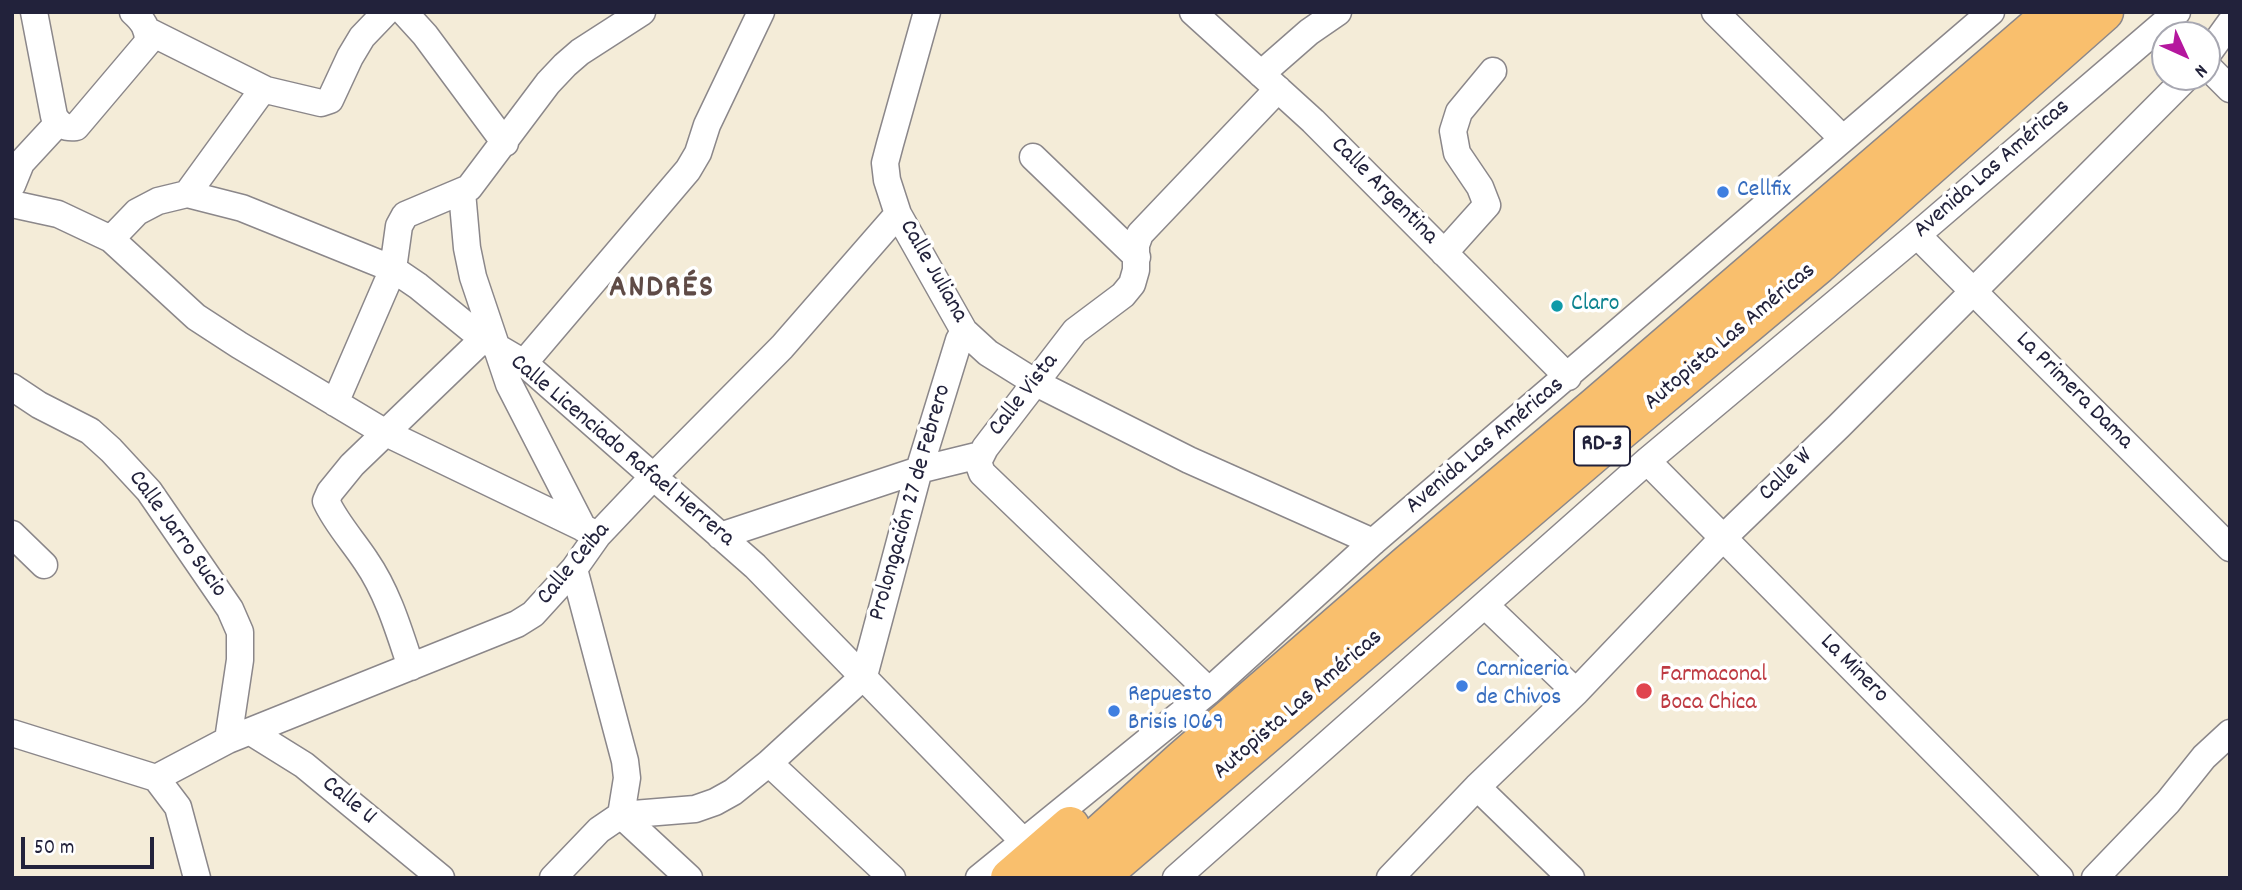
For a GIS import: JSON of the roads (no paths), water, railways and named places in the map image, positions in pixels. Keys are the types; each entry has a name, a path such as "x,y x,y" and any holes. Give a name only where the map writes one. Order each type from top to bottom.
{"highway":[{"name":"Autopista Las Américas","path":"1053,876 1298,659 2054,12"},
{"name":"Autopista Las Américas","path":"1098,878 1818,265 2104,12"},
{"path":"1010,878 1077,820 1191,732 1298,659"},
{"path":"1132,878 1156,854 1196,794"}],"street":[{"path":"34,12 54,116 65,128 76,127 148,42 140,22"},
{"path":"140,22 266,90 321,103 330,100 349,57 362,37 386,12"},
{"path":"404,12 425,35 505,143"},
{"path":"335,403 393,269 399,226 405,215 469,188 548,83 565,65 580,52 642,12"},
{"path":"524,363 688,170 761,12"},
{"name":"Calle Juliana","path":"927,12 885,163 887,180 898,215 964,331 988,353 1036,383 1189,460 1373,542"},
{"name":"Calle Argentina","path":"1193,12 1313,121 1568,377"},
{"name":"Calle Vista","path":"1209,691 982,473 978,462 980,455 1075,331 1123,295 1132,284 1137,257 1136,245 1140,234 1309,32 1338,12"},
{"path":"1715,12 1842,138"},
{"name":"Avenida Las Américas","path":"979,878 1209,691 1373,542 1991,12"},
{"name":"Avenida Las Américas","path":"1176,878 1647,461 2151,42"},
{"path":"1444,253 1487,205 1480,187 1457,153 1452,131 1460,112 1493,71"},
{"path":"187,194 254,99 266,90"},
{"name":"Calle W","path":"1391,878 1477,787 1576,692 1723,538 2173,91"},
{"path":"12,185 22,163 58,123"},
{"path":"1033,157 1137,257"},
{"path":"463,192 467,248 490,343 509,384 591,532"},
{"name":"Calle Licenciado Rafael Herrera","path":"111,239 137,212 158,201 187,194 242,208 393,269 490,343 524,363 755,566 1024,842"},
{"path":"12,204 58,214 111,239 197,317 335,403 384,432 591,532"},
{"name":"Calle Ceiba","path":"156,778 240,736 517,624 533,614 574,569 591,532 653,477 782,347 898,215"},
{"name":"La Primera Dama","path":"1917,235 2230,548"},
{"name":"Prolongación 27 de Febrero","path":"864,676 919,470 964,331"},
{"path":"411,667 382,587 326,501 352,465 384,432 490,343"},
{"name":"Calle Jarro Sucio","path":"12,387 39,405 90,431 111,450 149,491 230,609 240,632 240,736"},
{"path":"720,536 919,470 980,455"},
{"name":"La Minero","path":"1647,461 2060,878"},
{"path":"12,534 44,565"},
{"path":"574,569 625,761 627,778 621,815"},
{"path":"1485,605 1576,692"},
{"path":"553,878 598,830 621,815 695,809 733,792 769,763 864,676"},
{"path":"12,733 156,778 178,807 197,878"},
{"path":"2095,878 2168,802 2204,757 2230,733"},
{"name":"Calle U","path":"240,736 304,765 441,878"},
{"path":"769,763 892,878"},
{"path":"1477,787 1571,878"},
{"path":"621,815 689,878"}],"place":[{"name":"Cellfix","path":"1723,192"},
{"name":"Claro","path":"1557,306"},
{"name":"Carniceria de Chivos","path":"1462,686"},
{"name":"Farmaconal Boca Chica","path":"1644,691"},
{"name":"Repuesto Brisis 1069","path":"1114,711"}],"district":[{"name":"ANDRÉS","path":"662,291"}]}
